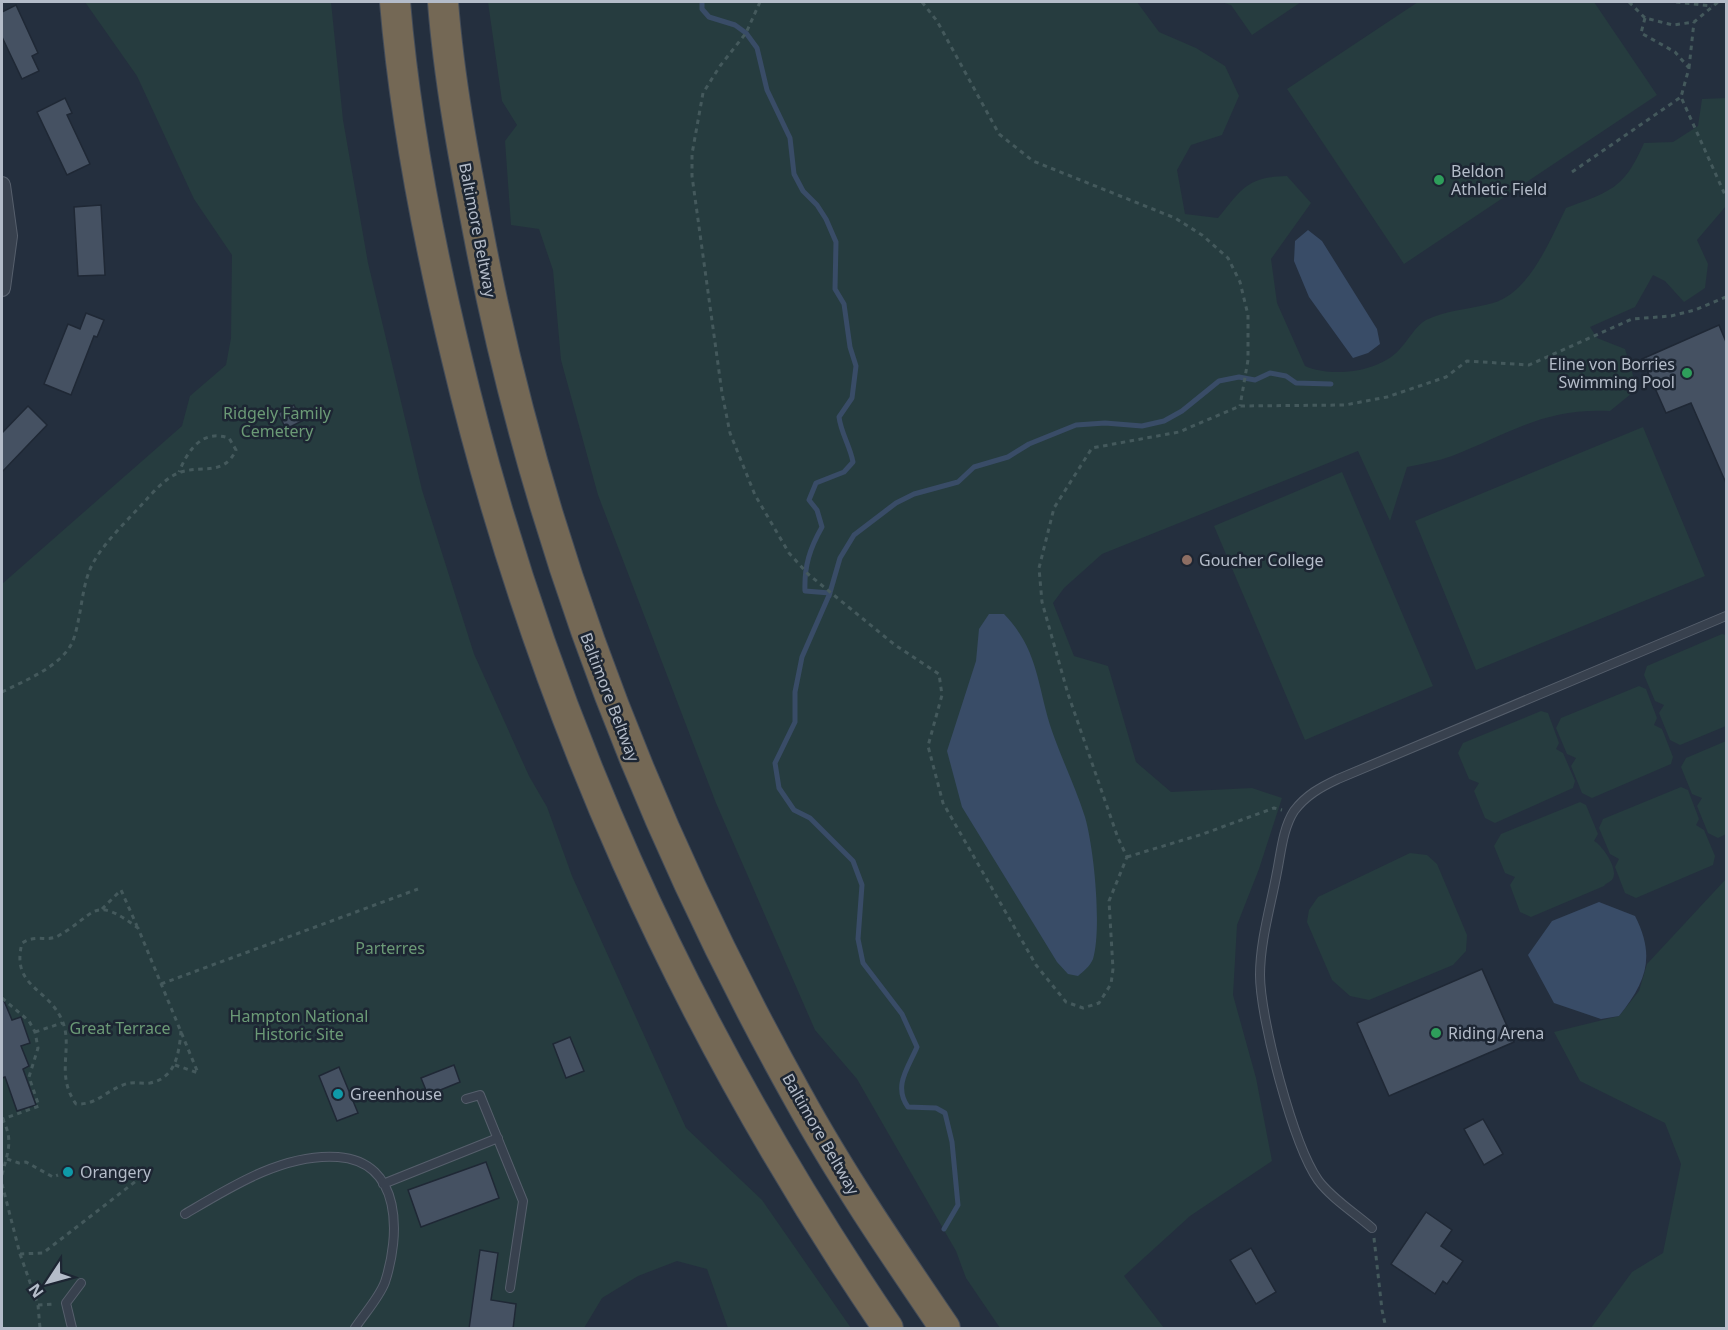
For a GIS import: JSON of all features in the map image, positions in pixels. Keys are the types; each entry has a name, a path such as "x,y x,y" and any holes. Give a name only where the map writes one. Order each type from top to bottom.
{"highway":[{"path":"395,2 406,100 442,300 472,423 506,544 546,665 591,781 648,911 700,1017 763,1133 831,1244 888,1329"},
{"name":"Baltimore Beltway","path":"443,2 453,90 491,298 518,411 551,530 594,658 634,760 694,897 743,995 799,1100 871,1219 945,1329"}],"street":[{"path":"2,185 9,236 2,288"}],"lane":[{"path":"1372,1228 1319,1181 1307,1161 1298,1138 1263,1008 1260,974 1264,941 1285,834 1293,813 1303,800 1318,788 1726,615"},
{"path":"466,1100 480,1095 523,1201 510,1288"},
{"path":"383,1184 498,1138"},
{"path":"185,1214 260,1173 316,1158 338,1157 358,1162 371,1170 390,1197 395,1220 393,1247 384,1284 355,1329"},
{"path":"72,1329 66,1303 81,1283"}],"path":[{"path":"760,2 746,33 720,66 703,93 692,154 692,176 722,393 730,433 755,495 789,554 808,574 895,645 939,674 942,695 928,746 943,803 1036,965 1066,1002 1083,1008 1100,1003 1111,984 1113,969 1109,901 1127,857 1118,838 1068,694 1042,602 1039,568 1054,508 1092,448 1179,432 1240,406 1345,405 1387,398 1446,377 1467,361 1529,365 1632,319 1671,316 1695,310 1726,297"},
{"path":"922,2 937,21 999,134 1033,161 1175,218 1202,234 1228,258 1240,282 1248,315 1249,349 1240,406"},
{"path":"1629,2 1645,18 1673,25 1694,22 1718,2"},
{"path":"1676,2 1712,6"},
{"path":"1645,18 1641,33 1675,52 1689,68"},
{"path":"1572,171 1681,97 1689,68 1694,22"},
{"path":"1681,97 1707,150 1726,197"},
{"path":"2,692 31,678 60,657 71,644 86,581 93,563 158,487 179,472 187,453 198,442 210,436 219,435 230,438 236,450 232,459 222,467 208,471 179,472"},
{"path":"1127,857 1203,834 1274,808 1293,813"},
{"path":"161,984 418,888"},
{"path":"102,909 121,890 198,1073 175,1065"},
{"path":"138,928 119,914 102,909 89,911 58,936 30,938 22,944 19,957 21,970 29,985 55,1008 63,1023 66,1040 65,1082 76,1104 90,1104 124,1084 151,1083 168,1074 175,1065 181,1031"},
{"path":"2,998 30,1021 35,1032 38,1048 29,1077 39,1106 2,1118 10,1137 10,1149 2,1175"},
{"path":"35,1032 63,1023"},
{"path":"7,1159 19,1163 26,1162 53,1177 58,1175"},
{"path":"20,1254 43,1253 140,1178"},
{"path":"2,1184 20,1254 38,1305 40,1329"},
{"path":"1372,1228 1386,1329"}],"green space":[{"name":"Hampton National Historic Site","path":"85,2 331,2 343,120 368,263 422,490 474,654 529,776 547,807 572,876 686,1128 762,1200 851,1328 728,1328 707,1269 677,1261 638,1276 602,1298 584,1328 2,1328 2,584 182,426 190,396 226,365 231,338 232,255 194,199 137,76"},
{"path":"488,2 1137,2 1159,32 1196,48 1225,66 1239,96 1222,135 1191,145 1177,170 1185,214 1218,218 1246,186 1274,177 1287,176 1311,203 1271,259 1277,303 1305,366 1328,372 1355,371 1380,363 1399,350 1426,320 1450,312 1493,303 1506,297 1528,277 1546,249 1566,208 1614,186 1630,170 1644,143 1673,142 1698,126 1702,99 1726,98 1726,206 1697,240 1708,264 1705,288 1684,302 1665,281 1653,275 1635,307 1590,327 1597,338 1625,349 1637,389 1610,411 1586,411 1546,418 1452,456 1407,467 1390,521 1358,451 1102,554 1064,588 1053,603 1074,656 1108,666 1136,762 1171,792 1252,788 1282,798 1259,869 1237,925 1233,995 1256,1078 1272,1161 1190,1216 1124,1276 1164,1328 1000,1328 966,1278 956,1251 857,1079 815,1030 716,803 598,495 561,360 553,270 539,229 511,225 505,141 517,125 502,101"},
{"path":"1221,2 1301,2 1252,35 1231,5"},
{"name":"Beldon Athletic Field","path":"1418,2 1594,2 1657,95 1404,264 1287,89"},
{"path":"1643,427 1705,576 1476,670 1415,521"},
{"path":"1342,472 1433,686 1305,740 1214,526"},
{"path":"1722,634 1726,635 1726,726 1680,745 1670,740 1659,713 1664,705 1655,701 1644,675 1647,666"},
{"path":"1639,686 1646,689 1657,718 1654,725 1662,729 1673,757 1671,764 1592,798 1582,793 1571,766 1576,758 1567,754 1556,728 1561,718"},
{"path":"1541,711 1548,713 1559,743 1556,749 1563,753 1575,781 1573,788 1495,823 1485,818 1474,791 1479,783 1469,779 1458,753 1463,743"},
{"path":"1726,741 1726,834 1718,838 1708,833 1697,806 1702,798 1692,794 1681,767 1686,758"},
{"path":"1681,787 1688,790 1699,819 1696,825 1704,830 1715,856 1713,865 1636,898 1625,893 1615,867 1619,859 1610,854 1599,828 1603,819"},
{"path":"1580,802 1586,805 1598,834 1594,841 1605,852 1612,864 1614,876 1612,880 1604,886 1531,917 1520,912 1510,885 1515,877 1505,873 1494,846 1501,834"},
{"path":"1410,853 1427,855 1437,864 1467,935 1466,951 1453,965 1369,1000 1350,996 1332,980 1307,922 1309,910 1318,897"},
{"path":"1726,879 1726,1328 1591,1328 1632,1272 1663,1253 1681,1164 1665,1123 1580,1081 1554,1032 1619,1016 1639,991 1647,964"}],"water":[{"path":"1308,230 1322,241 1377,329 1380,344 1368,353 1353,358 1309,297 1294,261 1295,241"},
{"path":"989,614 1004,614 1024,641 1031,655 1052,731 1085,817 1094,867 1097,928 1093,959 1078,976 1068,974 1057,962 962,807 947,751 976,661 979,629"},
{"path":"1599,902 1635,916 1645,944 1646,957 1641,980 1628,1004 1619,1016 1601,1019 1554,1003 1528,955 1552,921"}],"building":[{"path":"16,5 38,53 32,56 39,71 22,79 2,37 2,12"},
{"path":"65,98 72,113 67,115 90,164 67,175 37,112"},
{"path":"101,205 105,275 78,276 74,207"},
{"path":"86,313 104,320 97,337 94,336 71,395 44,384 68,324 80,329"},
{"name":"Eline von Borries Swimming Pool","path":"1719,325 1726,342 1726,483 1691,403 1666,413 1642,359"},
{"path":"294,405 302,421 286,429 278,413"},
{"path":"28,406 47,425 2,472 2,433"},
{"name":"Riding Arena","path":"1482,969 1514,1042 1389,1096 1357,1023"},
{"path":"2,996 12,1020 21,1017 30,1043 21,1046 29,1066 23,1069 36,1105 17,1111 5,1077 2,1078"},
{"path":"570,1037 584,1071 566,1078 553,1044"},
{"path":"454,1065 460,1082 428,1095 421,1078"},
{"name":"Greenhouse","path":"339,1067 358,1113 337,1121 319,1076"},
{"path":"1483,1119 1503,1154 1484,1165 1464,1129"},
{"path":"486,1162 499,1198 421,1227 408,1190"},
{"path":"1426,1212 1452,1230 1441,1246 1463,1261 1447,1284 1443,1281 1435,1294 1391,1264"},
{"path":"1251,1248 1276,1292 1256,1304 1230,1260"},
{"path":"480,1250 498,1253 491,1300 516,1304 513,1329 469,1329"}],"waterway":[{"path":"702,2 702,9 709,17 735,25 746,33 757,48 767,90 790,138 794,174 803,191 817,205 826,219 836,242 835,289 844,304 850,347 856,366 852,398 839,417 853,462 844,472 816,483 809,500 817,510 822,527 809,558 805,591 830,593 802,657 795,692 795,722 775,763 779,788 794,810 810,818 853,861 862,885 858,939 863,963 902,1014 917,1047 902,1084 904,1099 908,1107 936,1108 945,1113 952,1142 958,1205 944,1229"},
{"path":"829,596 840,558 854,535 896,503 914,494 958,482 974,467 1008,457 1029,444 1076,425 1105,423 1142,426 1164,421 1182,411 1219,381 1239,377 1255,380 1270,373 1286,376 1296,383 1331,384"}],"place":[{"name":"Beldon Athletic Field","path":"1439,180"},
{"name":"Eline von Borries Swimming Pool","path":"1687,373"},
{"name":"Goucher College","path":"1187,560"},
{"name":"Riding Arena","path":"1436,1033"},
{"name":"Greenhouse","path":"338,1094"},
{"name":"Orangery","path":"68,1172"}],"park label":[{"name":"Ridgely Family Cemetery","path":"277,422"},
{"name":"Parterres","path":"390,948"},
{"name":"Great Terrace","path":"120,1028"}]}
